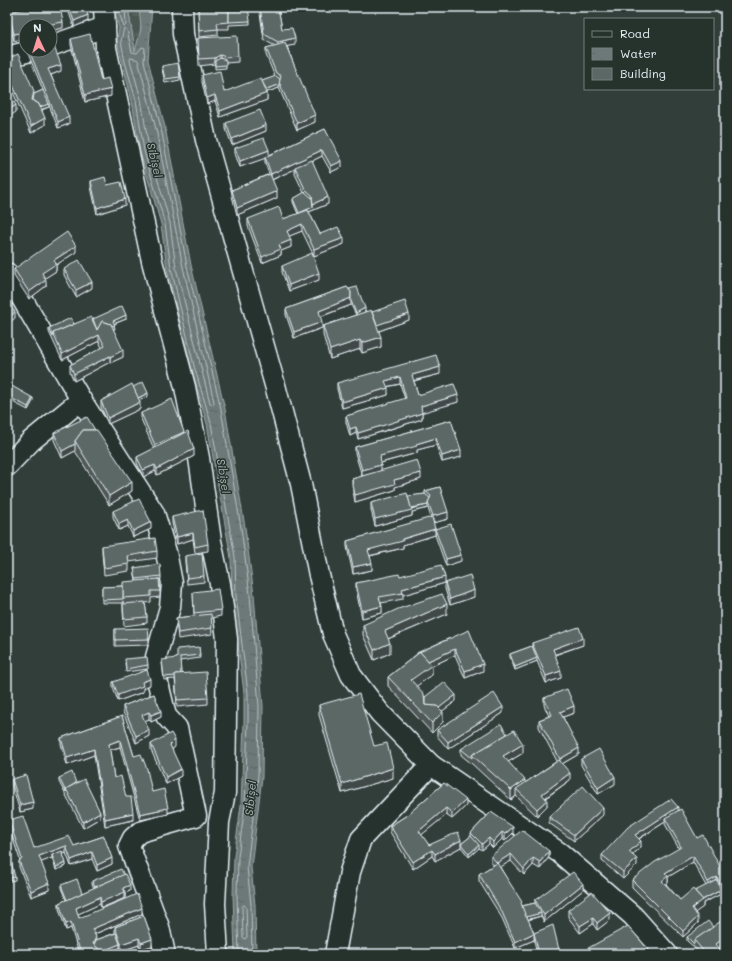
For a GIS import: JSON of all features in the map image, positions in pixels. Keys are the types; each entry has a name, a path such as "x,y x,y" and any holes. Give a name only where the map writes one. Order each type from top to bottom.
{"street":[{"path":"104,7 106,48 152,261 185,388 199,458 211,541 220,584 227,639 225,793 219,822 214,904 218,954"},
{"path":"182,7 183,34 206,140 275,384 300,484 333,634 351,675 380,713 431,765 560,853 633,916 667,954"},
{"path":"58,43 105,27"},
{"path":"7,57 18,54"},
{"path":"7,273 81,400 154,513 166,552 172,583 170,607 156,657 157,679 166,716 177,728 196,816"},
{"path":"7,466 32,441 81,400"},
{"path":"335,954 350,872 362,839 431,765"},
{"path":"165,954 159,926 129,846 133,838 140,832 196,816 219,822"}],"green space":[{"path":"128,7 139,7 140,13 140,36 135,52"}],"water":[{"name":"Sibișel","path":"113,7 128,7 135,51 141,29 139,7 152,7 148,60 165,127 191,265 225,409 245,527 254,595 263,706 262,777 251,867 255,905 256,954 235,954 233,896 234,856 241,805 244,693 232,597 231,558 207,424 191,367 167,269 161,224 140,152 132,101 117,41 119,28"}],"building":[{"path":"32,7 60,7 63,22 58,23 58,18 18,18 18,33 14,34 9,12"},
{"path":"69,7 85,7 88,15 74,21"},
{"path":"198,7 229,7 229,22 217,23 218,29 199,31"},
{"path":"248,7 250,21 229,22 229,8"},
{"path":"260,7 278,7 282,29 292,28 295,38 278,42 264,34"},
{"path":"90,34 101,80 108,78 111,89 85,95 71,39"},
{"path":"237,36 238,56 226,57 220,55 215,58 199,59 198,38"},
{"path":"285,43 315,115 297,123 279,82 281,76 276,73 266,48"},
{"path":"18,54 18,58 20,58 34,91 32,100 39,104 45,118 31,126 7,72 7,59"},
{"path":"58,57 61,65 48,69 69,117 58,122 32,58"},
{"path":"220,58 226,60 226,65 215,66 215,61"},
{"path":"178,63 180,77 165,79 162,66"},
{"path":"220,71 224,92 261,78 267,93 220,111 215,95 207,98 202,75"},
{"path":"276,76 280,79 279,85 266,89 262,81"},
{"path":"43,90 49,104 40,107 39,104 33,100 34,94"},
{"path":"7,92 16,105 7,111"},
{"path":"260,110 266,125 232,139 226,123"},
{"path":"325,129 342,161 331,166 322,150 271,174 265,157"},
{"path":"264,138 269,150 240,161 235,148"},
{"path":"7,158 11,165 7,168"},
{"path":"312,160 328,197 313,204 312,195 305,189 295,167"},
{"path":"270,174 277,191 237,208 232,190"},
{"path":"105,177 107,185 121,182 125,199 97,208 91,181"},
{"path":"305,192 312,198 313,207 299,213 293,199"},
{"path":"279,207 283,219 308,210 320,234 338,227 344,238 314,249 302,224 287,231 291,240 279,245 281,249 262,257 248,219"},
{"path":"67,232 76,246 54,260 56,264 42,273 46,280 29,292 14,269"},
{"path":"312,253 319,273 289,285 282,266"},
{"path":"79,260 92,282 76,290 64,269"},
{"path":"347,287 351,292 351,298 319,311 322,322 294,332 286,309"},
{"path":"357,287 365,308 356,313 351,301 351,292 349,289"},
{"path":"405,301 409,314 377,325 372,312"},
{"path":"7,302 15,312 7,319"},
{"path":"122,306 126,315 113,321 115,325 112,326 111,324 102,321 97,330 93,319"},
{"path":"371,310 381,337 362,343 360,340 330,350 323,326"},
{"path":"91,317 97,330 102,321 111,324 123,350 74,374 70,365 105,346 99,335 62,354 53,333"},
{"path":"71,318 74,324 53,333 53,337 49,328"},
{"path":"436,355 440,367 412,375 418,395 454,384 458,395 421,406 422,413 388,424 358,433 356,427 350,429 346,416 406,398 400,377 385,381 388,388 342,402 337,383"},
{"path":"143,382 148,393 138,398 133,387"},
{"path":"132,384 140,402 108,418 101,401"},
{"path":"10,385 33,398 28,407 7,396 7,390"},
{"path":"172,399 184,432 155,445 141,413"},
{"path":"87,417 95,430 83,430 75,441 75,444 62,451 54,433"},
{"path":"451,420 461,450 442,456 436,438 416,444 417,446 380,456 381,465 362,470 355,447"},
{"path":"83,430 97,430 132,482 109,496 75,441"},
{"path":"188,431 194,449 157,469 155,465 143,470 137,457"},
{"path":"417,460 421,473 394,480 395,484 355,495 352,479"},
{"path":"440,487 448,512 433,516 428,502 431,496 425,491"},
{"path":"407,493 412,510 375,519 371,503"},
{"path":"425,494 430,498 428,505 411,508 408,496"},
{"path":"139,499 151,522 133,531 128,520 119,524 113,511"},
{"path":"203,510 208,544 195,547 193,533 177,537 172,517"},
{"path":"432,517 435,529 402,539 403,541 368,550 372,563 353,567 347,541"},
{"path":"451,524 461,555 446,559 435,529"},
{"path":"155,538 157,551 128,556 129,564 104,568 102,546"},
{"path":"202,553 204,576 187,578 185,556"},
{"path":"160,564 161,576 136,579 134,568"},
{"path":"441,565 445,577 402,589 403,593 379,597 382,606 362,611 356,583 399,574 400,576"},
{"path":"470,575 474,590 450,599 445,583"},
{"path":"159,579 160,591 151,591 151,596 123,598 123,582"},
{"path":"123,586 123,599 102,600 102,587"},
{"path":"218,589 221,610 194,613 193,592"},
{"path":"442,594 447,604 385,631 390,643 374,650 363,625 398,609"},
{"path":"145,602 147,617 124,619 123,604"},
{"path":"211,614 212,628 178,633 176,618"},
{"path":"579,627 583,638 553,649 561,671 546,676 532,643"},
{"path":"148,628 149,639 115,640 115,629"},
{"path":"469,630 483,664 465,671 455,649 428,661 420,652 418,654 417,653"},
{"path":"532,646 537,658 515,667 510,654"},
{"path":"199,647 200,655 180,657 181,674 164,677 162,660 177,658 177,649"},
{"path":"420,652 432,665 411,680 424,694 425,705 437,706 443,712 432,723 388,677"},
{"path":"147,657 148,665 126,669 125,659"},
{"path":"147,670 150,679 142,682 143,686 118,695 113,682"},
{"path":"206,672 208,698 177,700 175,674"},
{"path":"444,682 456,695 439,708 437,706 425,705 425,697"},
{"path":"567,689 574,706 560,712 579,748 560,759 539,720 552,715 544,698"},
{"path":"494,693 503,707 448,742 437,730"},
{"path":"154,694 161,711 151,715 149,712 142,715 149,730 136,736 123,706"},
{"path":"359,694 374,746 387,743 393,768 342,784 319,705"},
{"path":"122,716 134,756 141,754 147,769 152,792 164,789 168,808 140,814 120,740 109,744 114,778 121,776 126,797 131,797 133,813 105,819 94,749 67,758 61,738"},
{"path":"501,724 507,734 472,755 472,758 461,749"},
{"path":"514,730 523,744 503,756 525,780 511,790 472,755"},
{"path":"171,733 175,740 170,745 181,769 166,777 151,744"},
{"path":"599,749 615,777 598,788 581,759"},
{"path":"559,760 570,773 542,794 547,800 537,809 516,789"},
{"path":"72,772 76,783 66,789 66,792 59,778"},
{"path":"26,775 33,802 20,805 12,779"},
{"path":"84,779 100,812 83,822 66,789"},
{"path":"444,783 466,800 452,813 446,808 419,831 429,845 458,832 461,840 435,854 432,850 413,862 390,826 407,815"},
{"path":"583,786 603,808 574,835 549,817"},
{"path":"671,799 678,807 635,835 641,841 629,852 637,859 623,872 602,855 628,827"},
{"path":"681,809 697,838 703,835 725,876 725,894 717,877 708,882 693,856 665,873 668,876 662,881 680,900 693,889 703,900 692,908 698,917 683,931 632,880 655,862 681,847 665,818"},
{"path":"491,812 513,827 505,834 502,832 493,842 489,838 482,844 471,833"},
{"path":"23,816 34,848 69,836 74,846 104,836 112,858 97,865 92,852 71,860 66,846 39,856 49,883 31,891 19,861 22,859 9,820"},
{"path":"522,830 549,851 540,862 533,858 524,869 511,854 497,863 491,856"},
{"path":"471,836 479,845 469,854 461,844"},
{"path":"62,851 66,863 56,867 52,855"},
{"path":"7,854 9,854 15,877 7,879"},
{"path":"497,863 522,902 521,903 534,933 515,942 502,912 479,874"},
{"path":"121,869 124,875 95,887 92,881"},
{"path":"573,872 583,884 544,915 535,900"},
{"path":"125,874 130,885 123,888 125,892 101,902 100,897 76,908 79,918 137,894 142,908 92,929 96,937 93,944 99,949 100,954 81,954 71,922 66,924 59,903"},
{"path":"77,879 82,893 67,900 61,885"},
{"path":"717,880 721,890 703,900 695,891"},
{"path":"592,892 610,913 597,923 593,918 580,926 568,910"},
{"path":"535,903 541,913 526,917 522,906"},
{"path":"144,916 152,939 141,943 139,938 121,944 115,927"},
{"path":"724,919 725,937 716,944 723,954 706,954 694,940"},
{"path":"708,921 713,927 694,940 694,944 687,937"},
{"path":"553,925 560,954 539,954 534,933"},
{"path":"628,926 647,948 638,954 585,954 583,951"},
{"path":"116,933 120,944 100,952 94,945 96,940"}]}
